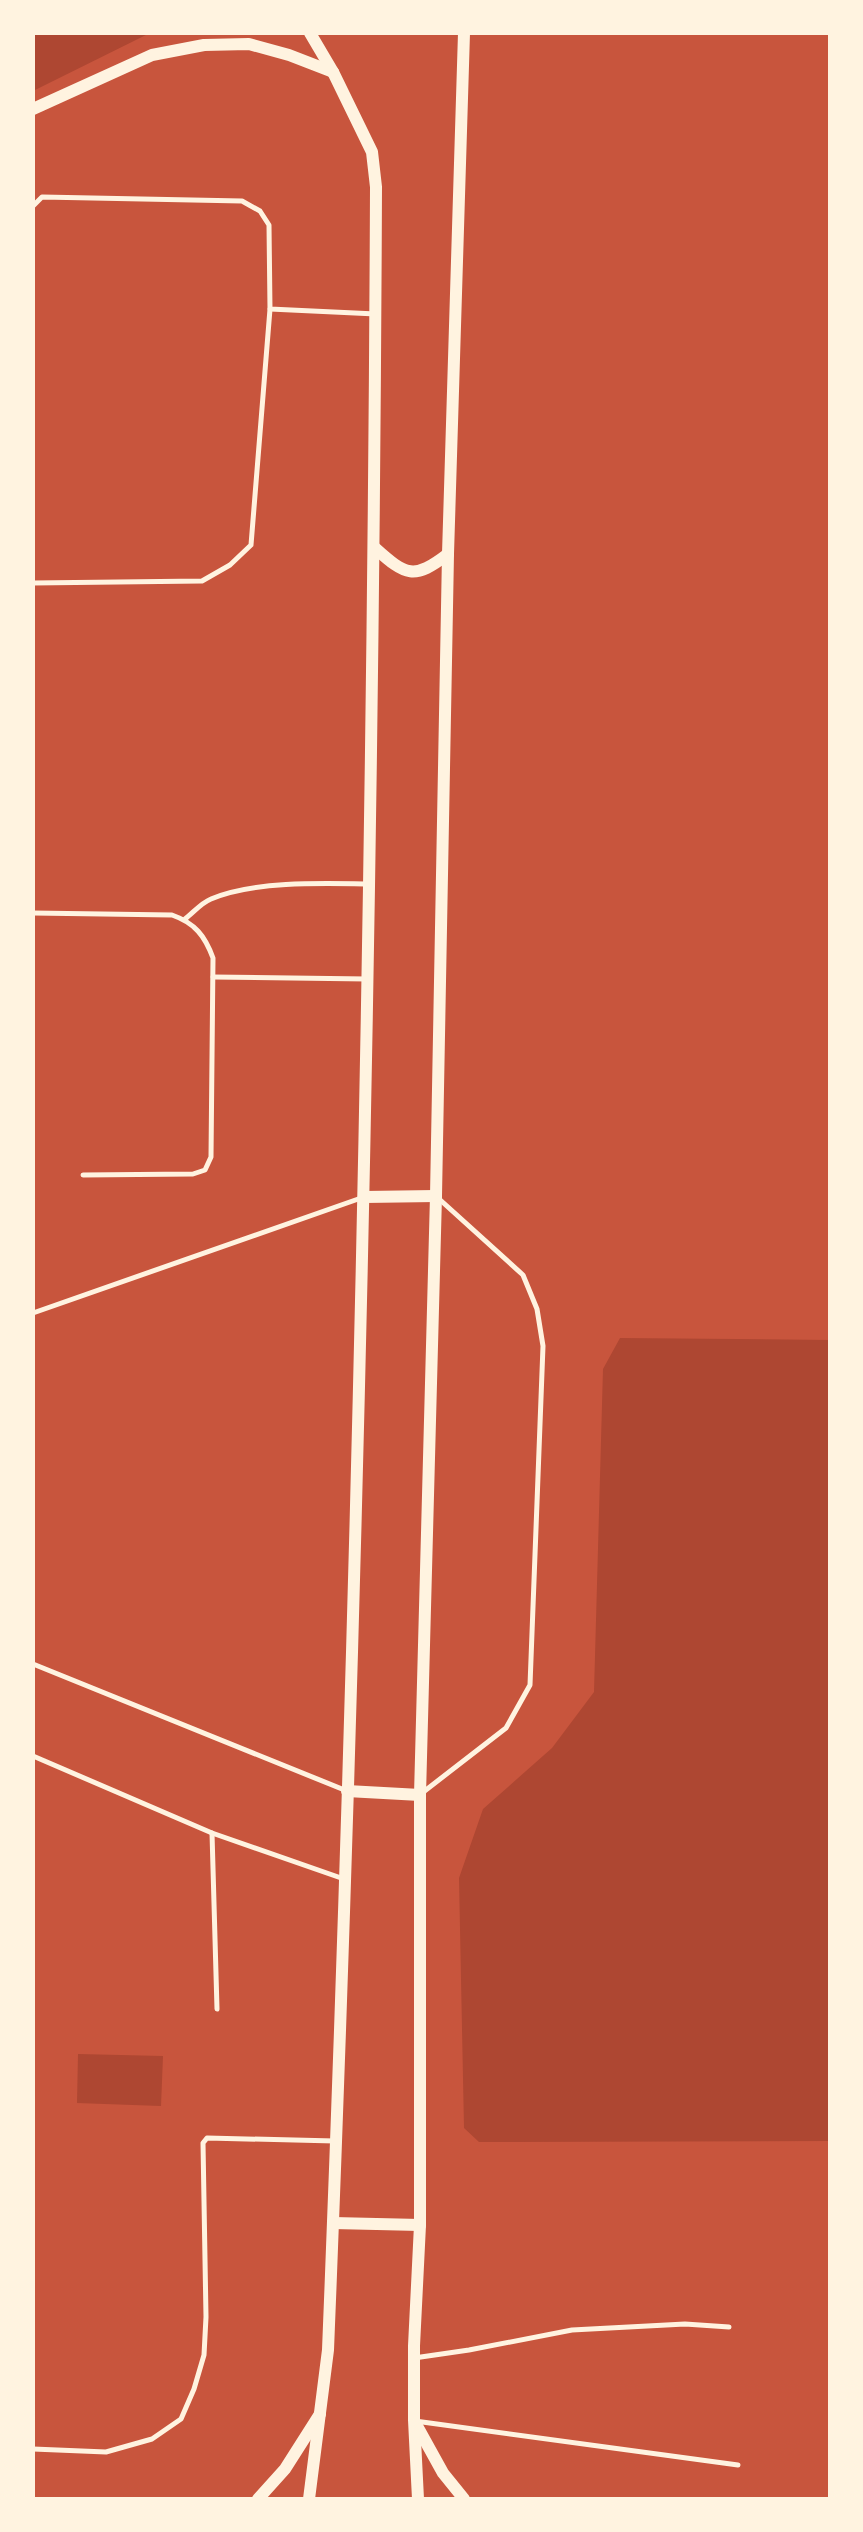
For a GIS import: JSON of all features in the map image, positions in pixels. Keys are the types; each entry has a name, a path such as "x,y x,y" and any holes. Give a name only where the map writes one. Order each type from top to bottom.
{"street":[{"path":"309,2499 328,2350 344,1879 364,1197 376,314 376,187 372,152 310,33"},
{"path":"418,2499 414,2358 420,2225 420,1795 436,1196 448,554 464,33"},
{"path":"33,109 152,55 204,45 249,44 289,55 332,72"},
{"path":"374,548 394,565 409,572 429,569 448,554"},
{"path":"364,1197 436,1196"},
{"path":"346,1791 420,1795"},
{"path":"333,2223 420,2225"},
{"path":"258,2499 285,2469 322,2411"},
{"path":"414,2420 443,2473 464,2499"}],"lane":[{"path":"33,206 41,197 242,201 260,211 269,225 270,309 251,545 230,565 202,581 33,583"},
{"path":"270,309 376,314"},
{"path":"185,919 209,900 244,890 315,883 368,884"},
{"path":"33,913 172,915 185,919 199,930 207,940 213,958 211,1157 205,1170 193,1174 83,1175"},
{"path":"213,977 367,979"},
{"path":"420,1795 506,1728 530,1685 543,1346 537,1309 523,1275 436,1196"},
{"path":"33,1313 364,1197"},
{"path":"33,1664 346,1791"},
{"path":"33,1756 212,1833 344,1879"},
{"path":"212,1833 217,2009"},
{"path":"33,2449 106,2452 152,2439 181,2419 204,2355 206,2317 203,2143 207,2138 335,2141"},
{"path":"414,2358 572,2330 685,2324 729,2327"},
{"path":"414,2420 738,2465"}],"shaded area":[{"path":"33,33 150,33 33,91"},
{"path":"620,1338 830,1340 830,2141 479,2142 464,2128 459,1878 483,1809 552,1748 594,1692 603,1369"},
{"path":"78,2054 163,2056 161,2106 77,2103"}]}
